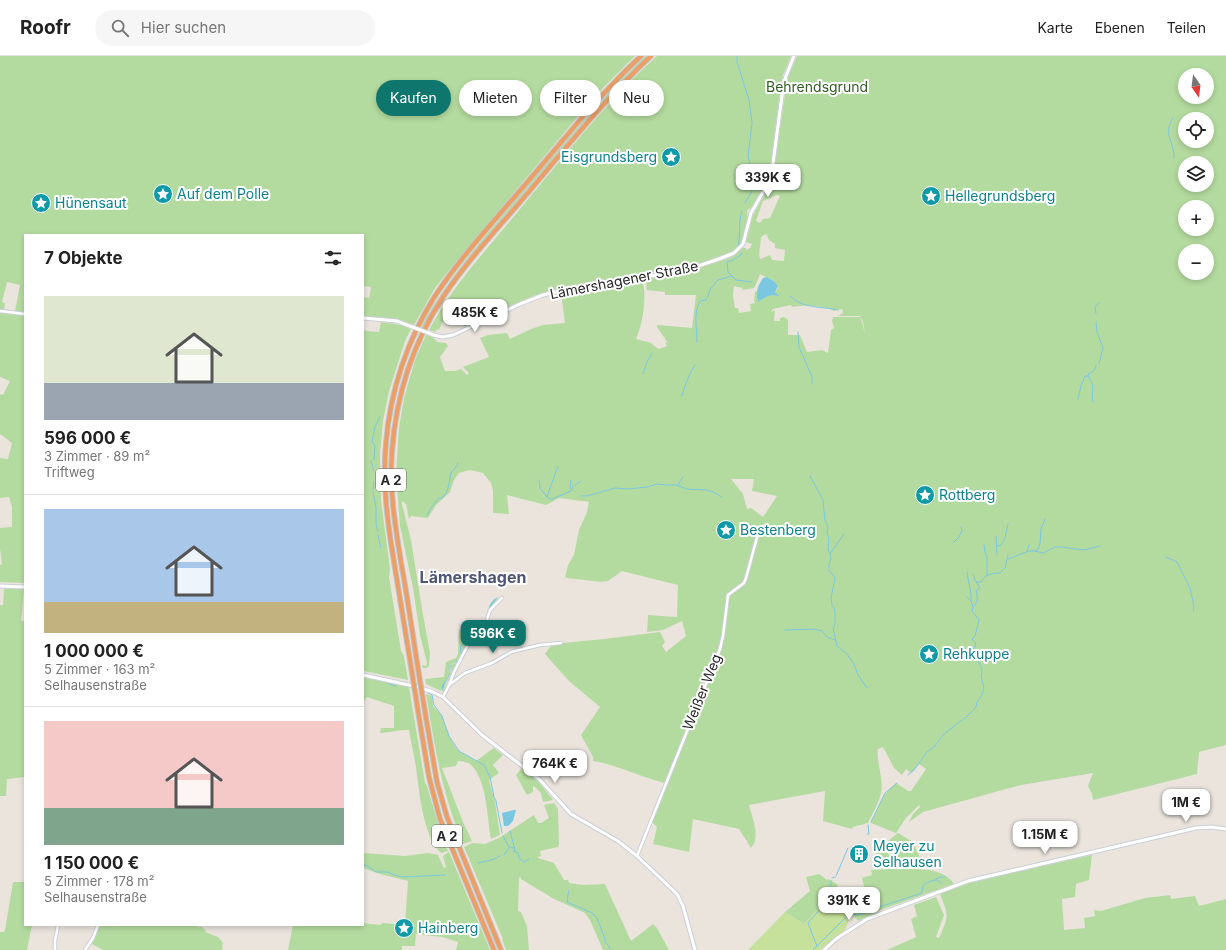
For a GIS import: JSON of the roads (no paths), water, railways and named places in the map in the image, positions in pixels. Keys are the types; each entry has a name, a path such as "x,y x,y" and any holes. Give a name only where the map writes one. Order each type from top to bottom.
{"highway":[{"name":"A 2","path":"494,950 440,819 429,776 387,516 384,465 390,408 406,353 417,329 431,303 456,267 585,114 614,82 641,56"},
{"name":"A 2","path":"501,950 447,817 436,777 393,510 391,467 397,409 402,387 413,355 436,309 464,269 600,107 651,56"}],"main road":[{"name":"Lämershagener Straße","path":"364,318 397,322 442,337 453,335 530,300 558,291 656,274 683,271 726,257 737,250 744,240 751,213 766,187 772,171 781,98 786,76 794,56"},
{"path":"0,586 24,587"},
{"path":"364,675 418,687 443,697 482,735 539,778 571,814 622,844 637,856 677,894 683,906 694,950"},
{"path":"824,950 847,931 873,916 974,879 1196,828 1211,827 1226,829"}],"street":[{"path":"0,311 24,314"},
{"name":"Weißer Weg","path":"637,856 720,649 728,595 744,582 746,578 759,530"},
{"path":"443,697 470,641 486,623 490,610 502,598"},
{"path":"449,685 465,673 492,663 511,652 540,645 561,643"},
{"path":"55,950 58,926"},
{"path":"85,950 93,938 98,926"}],"water":[{"path":"767,277 778,286 775,292 779,296 768,296 758,302 758,286 763,278"},
{"path":"499,597 492,605 482,627 478,630 474,629 468,633 464,633 464,643 461,648 463,654 459,661 452,663 458,660 461,654 460,648 463,643 463,632 467,632 482,625 491,603 494,599"},
{"path":"451,664 450,675 442,691 442,685 449,676"},
{"path":"516,810 513,821 508,826 504,826 502,813"},
{"path":"852,898 858,909 850,912 845,901"}],"waterway":[{"path":"737,56 737,62 749,100 752,123 748,156 755,182 745,203"},
{"path":"1173,118 1170,124 1169,134 1174,158"},
{"path":"738,247 742,211"},
{"path":"741,253 741,255 727,262 728,272 736,280 752,282"},
{"path":"697,342 696,316 700,301 706,300 711,288 718,280 732,276"},
{"path":"790,296 806,305 838,310"},
{"path":"1096,314 1095,307 1099,303"},
{"path":"1096,322 1097,332 1103,348 1099,363"},
{"path":"798,332 799,347 812,377 812,384"},
{"path":"643,374 652,353"},
{"path":"682,396 689,375 695,365"},
{"path":"1093,402 1093,387 1088,376 1089,373 1094,370 1096,365"},
{"path":"1078,399 1085,376 1088,376"},
{"path":"374,460 375,445 372,442 375,427 380,417"},
{"path":"371,461 374,471"},
{"path":"427,515 438,499 445,495 448,489 451,473 458,463"},
{"path":"547,497 558,466"},
{"path":"810,476 823,500 825,521 828,526 828,549 830,554"},
{"path":"678,485 683,477"},
{"path":"539,480 540,488 547,497"},
{"path":"571,480 570,488 572,490"},
{"path":"547,497 552,499 571,491 573,486 581,481"},
{"path":"373,490 374,482"},
{"path":"581,496 587,496 615,488 628,489 647,487 657,484 676,485 687,489 706,490 722,497"},
{"path":"373,492 378,532"},
{"path":"1008,559 1038,549 1040,544 1041,529 1045,519"},
{"path":"997,546 1001,545 1005,538 1008,524"},
{"path":"954,542 959,537 962,530 961,527"},
{"path":"844,534 830,554 831,558 829,570 835,578 831,598 835,612 835,625 833,628 837,646 847,654 867,688"},
{"path":"378,535 381,548"},
{"path":"996,536 997,555"},
{"path":"984,545 987,556 987,575"},
{"path":"1027,552 1029,545"},
{"path":"1035,551 1043,553 1055,547 1084,550 1100,546"},
{"path":"976,582 981,582 984,578 994,573 1000,573 1005,568 1008,555"},
{"path":"1166,557 1177,562 1190,588 1194,606 1193,611"},
{"path":"967,572 971,601"},
{"path":"973,574 980,588 976,591 977,599 974,606"},
{"path":"964,719 976,707 984,688 981,676 982,669 973,651 976,643 972,639 975,636 979,620 972,611 973,607 971,601 967,597"},
{"path":"785,630 814,629 822,631 827,637 835,640"},
{"path":"487,664 494,660"},
{"path":"452,680 466,671 484,665"},
{"path":"389,684 396,686"},
{"path":"428,693 432,695 434,705 442,716 449,736 459,751 484,765 490,777 502,833"},
{"path":"908,775 914,770 927,752 934,747 944,734 962,720"},
{"path":"871,822 885,793 897,783"},
{"path":"867,834 869,834 868,825"},
{"path":"510,831 515,850"},
{"path":"503,836 509,847 514,848 515,850 513,851 518,853 519,858 524,862 529,859"},
{"path":"504,855 509,848"},
{"path":"836,876 848,848"},
{"path":"478,863 500,856"},
{"path":"364,865 368,866 376,872 388,872 403,877 445,875"},
{"path":"813,950 848,915 859,915 922,893 924,885 930,881 945,877"},
{"path":"937,880 941,883"},
{"path":"817,946 808,923 834,893 831,887 831,881"},
{"path":"569,891 567,902 592,913 597,918 605,942 609,946 610,950"}],"place":[{"name":"Eisgrundsberg","path":"671,157"},
{"name":"Auf dem Polle","path":"163,194"},
{"name":"Hellegrundsberg","path":"931,196"},
{"name":"Hünensaut","path":"41,203"},
{"name":"Rottberg","path":"925,495"},
{"name":"Bestenberg","path":"726,530"},
{"name":"Rehkuppe","path":"929,654"},
{"name":"Meyer zu Selhausen","path":"859,854"},
{"name":"Hainberg","path":"404,928"}],"district":[{"name":"Lämershagen","path":"473,577"}],"park label":[{"name":"Behrendsgrund","path":"817,87"}]}
